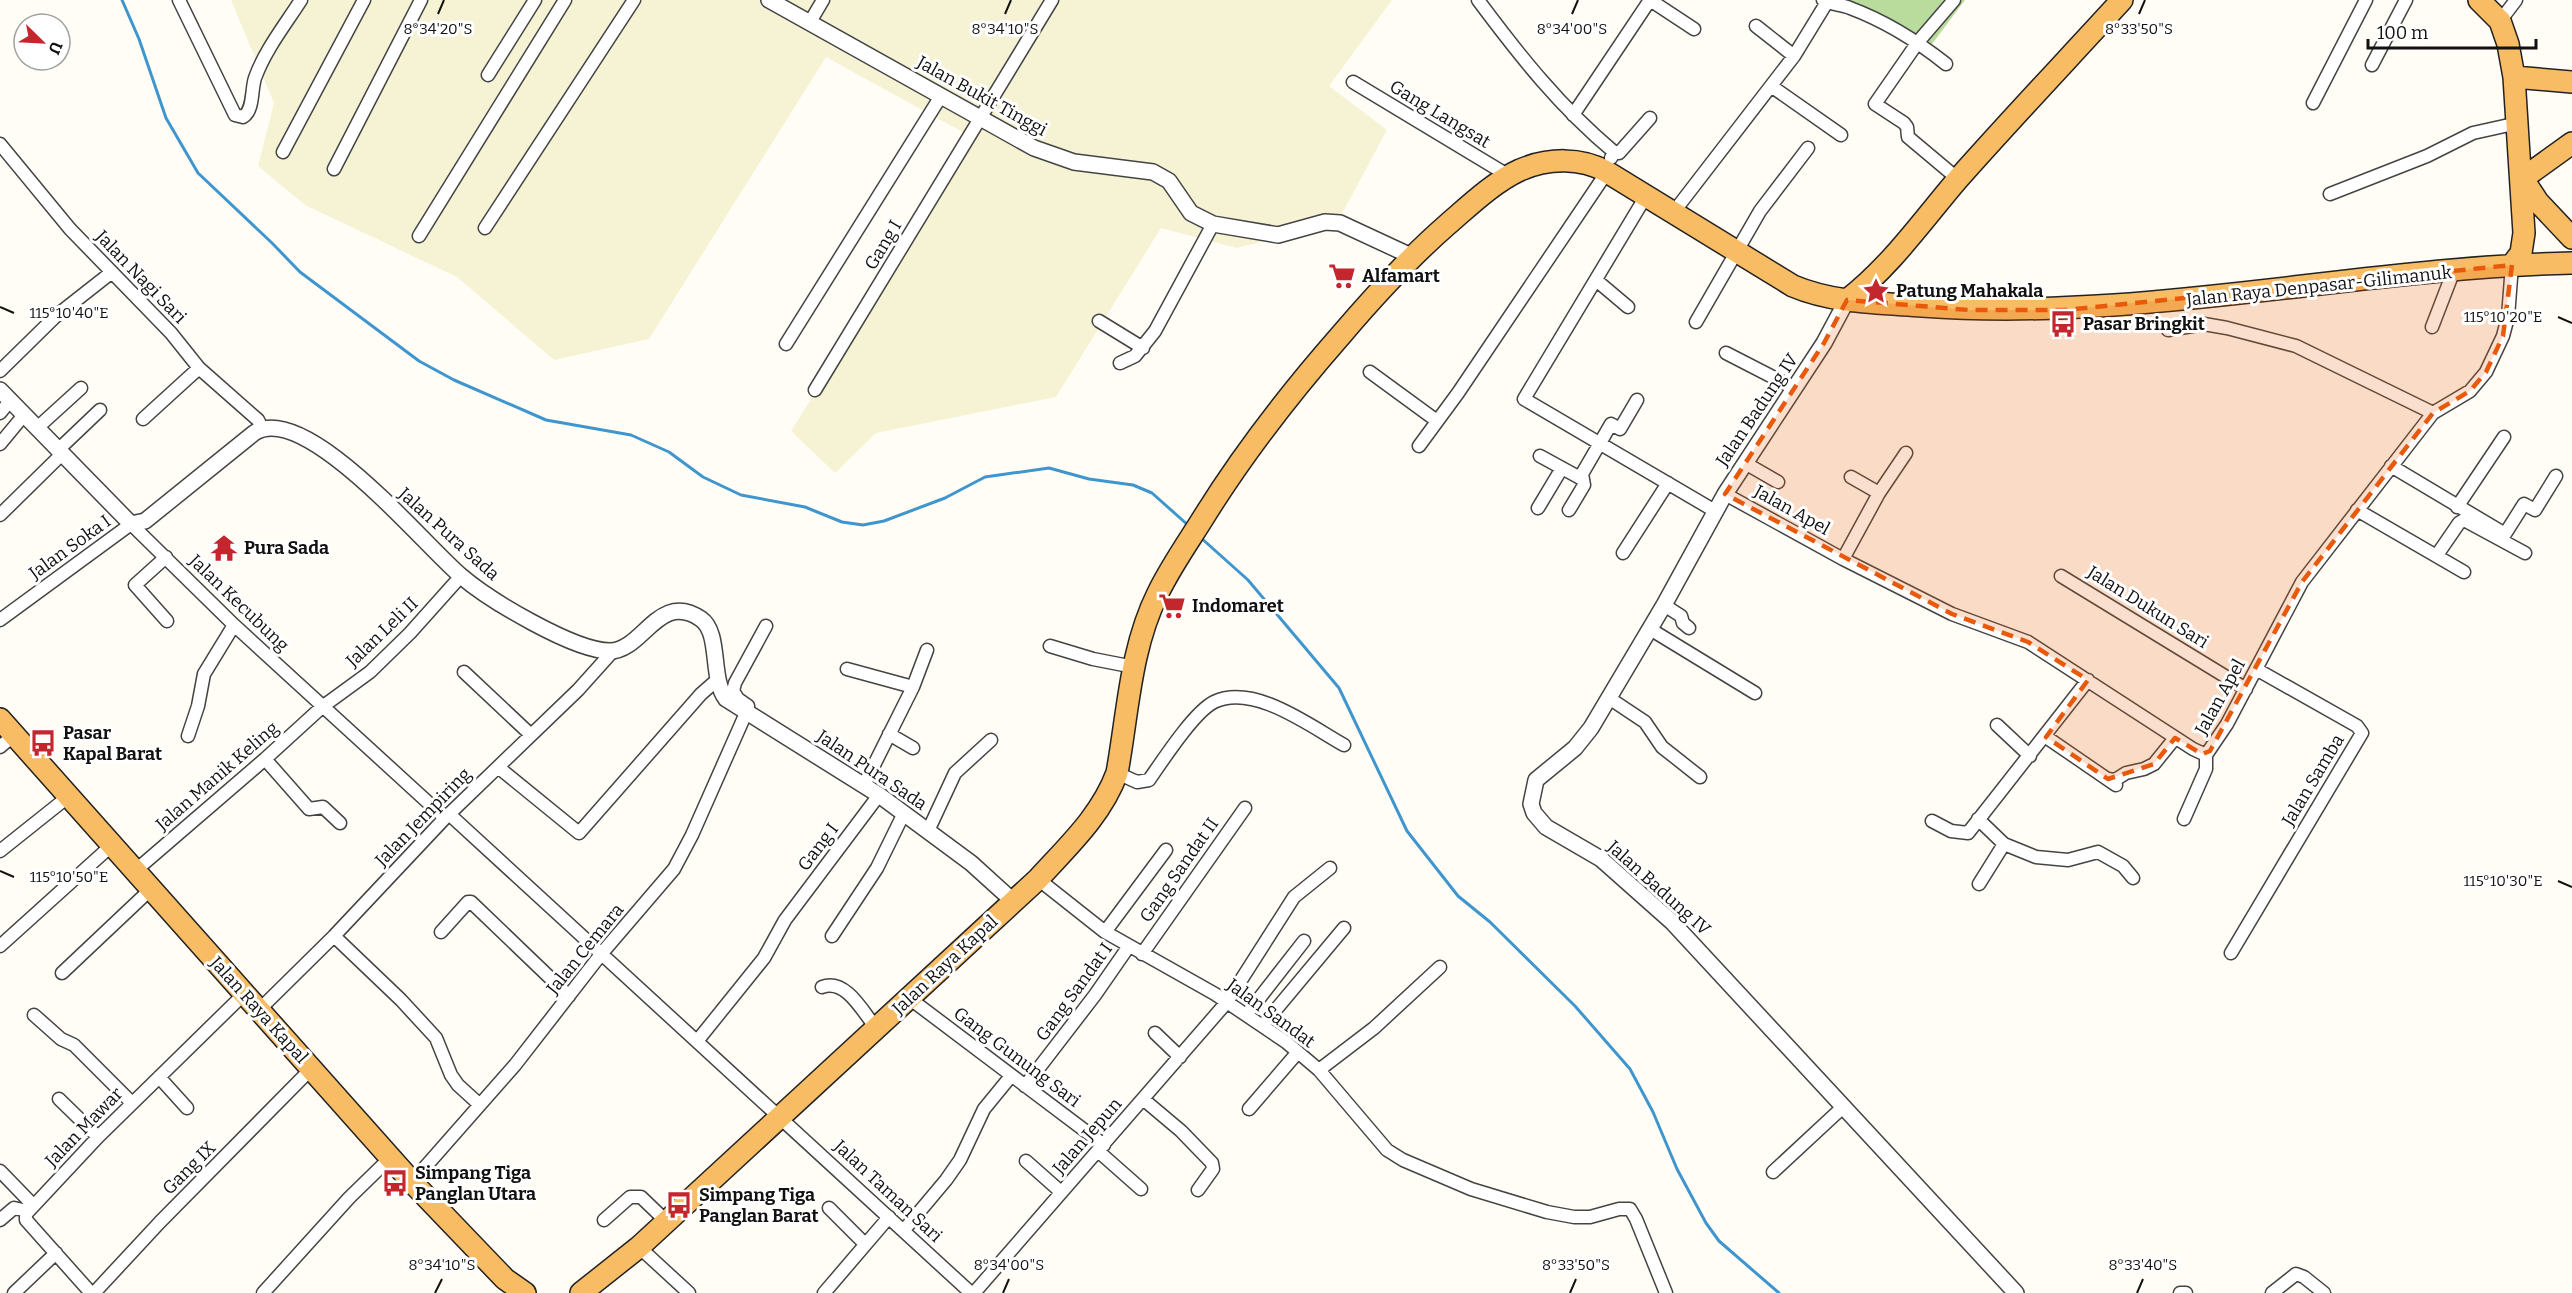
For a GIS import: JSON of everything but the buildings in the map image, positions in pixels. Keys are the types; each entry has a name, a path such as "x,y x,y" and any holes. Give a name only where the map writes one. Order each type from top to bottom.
{"highway":[{"path":"1846,300 1873,279 1958,179 2122,0"},
{"path":"2479,0 2500,21 2508,44 2514,76 2524,240 2521,253 2512,265"},
{"path":"2514,76 2572,82"},
{"path":"2522,179 2572,143"},
{"name":"Jalan Raya Denpasar-Gilimanuk","path":"1180,554 1227,481 1293,391 1411,256 1468,207 1509,176 1539,164 1562,161 1608,165 1646,196 1793,286 1812,294 1846,300 1969,310 2065,310 2186,300 2454,270 2572,263"},
{"path":"2522,179 2538,202 2572,238"},
{"path":"1893,257 1887,269 1886,282 1889,294 1898,304"},
{"name":"Jalan Raya Kapal","path":"581,1293 667,1222 1038,879 1095,816 1110,793 1116,773 1138,645 1149,615 1180,554"},
{"name":"Jalan Raya Kapal","path":"0,719 7,741 69,796 412,1182 505,1280 525,1293"}],"street":[{"path":"179,0 236,115 243,117 249,112 254,81 263,60 301,0"},
{"path":"283,152 364,0"},
{"path":"334,170 421,0"},
{"path":"488,75 535,0"},
{"path":"419,236 565,0"},
{"path":"485,228 634,0"},
{"name":"Jalan Bukit Tinggi","path":"769,0 1021,142 1053,156 1074,162 1158,174 1169,181 1191,213 1213,224 1278,235 1325,222 1340,223 1411,256"},
{"path":"810,22 823,0"},
{"name":"Gang I","path":"815,390 1052,0"},
{"path":"1478,0 1526,64 1573,115 1608,165"},
{"path":"1573,115 1650,0 1694,29"},
{"path":"1954,0 1918,42 1875,104 1904,123 1908,137 1958,179"},
{"path":"2313,103 2366,0"},
{"path":"2372,65 2406,0"},
{"path":"2500,21 2516,0"},
{"path":"1673,213 1794,56 1825,1 1850,8 1918,42 1946,64"},
{"path":"1756,26 1794,56"},
{"name":"Gang Langsat","path":"1353,82 1509,176"},
{"path":"1771,86 1841,135"},
{"path":"786,344 941,96"},
{"path":"1419,446 1608,165 1650,118"},
{"path":"2330,194 2427,156 2473,133 2518,123"},
{"name":"Jalan Nagi Sari","path":"0,144 4,158 171,333 199,368 258,420 262,428"},
{"path":"1696,322 1760,211 1808,148"},
{"path":"1646,196 1524,399 1715,510"},
{"path":"1120,363 1135,356 1155,331 1213,224"},
{"name":"Jalan Apel","path":"1725,494 1843,559 1952,614 2028,642 2175,738 2206,755 2227,724 2301,582 2340,535 2433,413 2478,385 2504,336 2508,317 2512,265"},
{"path":"2432,327 2454,270"},
{"path":"0,371 56,316 112,272"},
{"path":"1596,280 1628,307"},
{"name":"Jalan Badung IV","path":"1846,300 1824,344 1715,510 1650,629 1591,728 1575,748 1536,780 1531,795 1531,804 1540,821 1553,832 1601,859 1672,922 2016,1293"},
{"path":"1099,321 1143,348"},
{"path":"2168,330 2204,324 2296,346 2433,413"},
{"path":"1726,353 1794,388"},
{"path":"143,419 199,368"},
{"path":"1370,372 1437,421"},
{"path":"37,428 81,388"},
{"path":"5,395 131,524 145,521 221,457 262,428"},
{"path":"0,413 5,395"},
{"path":"1582,479 1611,424 1620,429 1637,400"},
{"path":"0,515 100,410"},
{"path":"0,444 24,415"},
{"name":"Jalan Pura Sada","path":"262,428 273,427 286,430 340,460 461,576 496,602 569,639 613,651 625,648 663,614 674,612 700,619 709,630 717,680 726,699 879,795 971,863 1013,902"},
{"path":"2457,507 2504,437"},
{"path":"1843,559 1879,494 1906,453"},
{"path":"1540,456 1582,479 1584,485 1569,510"},
{"path":"1745,463 1778,482"},
{"path":"2391,466 2505,534 2524,504 2535,510 2556,476"},
{"path":"1538,508 1562,468"},
{"path":"1851,477 1879,494"},
{"path":"1623,554 1668,483"},
{"path":"2357,510 2464,572"},
{"path":"2437,555 2459,523 2464,520 2525,553"},
{"name":"Jalan Kecubung","path":"131,524 322,707 602,953"},
{"name":"Jalan Soka I","path":"0,620 131,524"},
{"path":"166,557 135,585 168,621"},
{"name":"Jalan Leli II","path":"322,707 370,672 410,633 461,576"},
{"name":"Jalan Dukun Sari","path":"2061,576 2246,689"},
{"path":"1664,604 1681,616 1683,623 1689,628"},
{"path":"188,736 198,706 204,674 234,625"},
{"path":"752,716 762,713 738,699 733,691 743,667 766,626"},
{"path":"1650,629 1755,693"},
{"path":"1050,646 1093,660 1134,667"},
{"path":"864,785 913,687 927,650"},
{"name":"Jalan Jempiring","path":"259,1010 334,936 447,816 578,690 613,651"},
{"path":"847,669 913,687"},
{"name":"Jalan Samba","path":"2231,953 2362,733 2357,726 2256,669"},
{"path":"464,672 531,735"},
{"path":"498,767 579,833 701,694 717,680"},
{"path":"1932,821 1950,831 1966,834 2046,737 2088,680"},
{"path":"1116,773 1137,782 1149,780 1197,716 1212,702 1239,696 1276,707 1344,745"},
{"path":"1609,698 1645,722 1662,747 1700,777"},
{"name":"Jalan Manik Keling","path":"135,871 322,707"},
{"name":"Jalan Cemara","path":"412,1182 480,1105 602,953 656,892 680,858 752,716"},
{"path":"1996,725 2030,756"},
{"path":"889,734 913,748"},
{"path":"2046,737 2112,782 2126,773 2154,764 2175,738"},
{"path":"928,831 955,773 992,740"},
{"path":"2184,819 2206,769 2206,755"},
{"path":"265,759 309,809 323,807 340,823"},
{"name":"Gang I","path":"698,1040 764,958 785,921 879,795"},
{"path":"0,851 69,796"},
{"name":"Gang Sandat II","path":"1142,954 1245,808"},
{"path":"832,936 874,873 904,813"},
{"path":"1982,815 2004,844 2036,857 2068,860 2098,852 2123,866 2133,878"},
{"path":"1979,884 2004,844"},
{"path":"0,946 112,845"},
{"path":"1105,932 1166,850"},
{"name":"Jalan Jepun","path":"975,1292 1227,1002 1294,897 1330,868"},
{"name":"Jalan Sandat","path":"1038,879 1105,932 1247,1014 1298,1052 1318,1070 1387,1150 1425,1171 1470,1189 1547,1212 1574,1217 1590,1217 1619,1209 1629,1209 1636,1219 1666,1293"},
{"path":"62,973 151,889"},
{"path":"441,932 468,902 471,902 569,996"},
{"path":"1263,1025 1344,928"},
{"path":"334,936 402,1000 436,1038 451,1075 458,1085 480,1105"},
{"path":"1247,1014 1304,941"},
{"name":"Gang Sandat I","path":"1025,1086 1095,995 1129,946"},
{"name":"Jalan Taman Sari","path":"602,953 889,1217 975,1292"},
{"path":"1318,1070 1374,1028 1440,967"},
{"path":"822,987 835,985 847,991 876,1028"},
{"name":"Jalan Mawar","path":"30,1208 132,1103 244,994"},
{"name":"Gang Gunung Sari","path":"909,998 1025,1086 1101,1148 1141,1189"},
{"path":"34,1015 61,1039 74,1045 132,1103"},
{"path":"1155,1033 1180,1057"},
{"path":"1249,1109 1298,1052"},
{"name":"Gang IX","path":"92,1293 311,1069"},
{"path":"904,1230 960,1160 984,1109 1011,1076"},
{"path":"159,1077 187,1108"},
{"path":"59,1099 98,1137"},
{"path":"1143,1099 1181,1131 1212,1163 1213,1170 1198,1190"},
{"path":"1773,1172 1843,1107"},
{"path":"264,1293 342,1205 390,1158"},
{"path":"1026,1161 1061,1192"},
{"path":"0,1171 30,1208"},
{"path":"604,1220 630,1197 636,1196 641,1197 667,1222"},
{"path":"0,1220 14,1208 30,1208"},
{"path":"30,1208 26,1220 92,1293"},
{"path":"829,1208 865,1244"},
{"path":"824,1293 889,1217"},
{"path":"639,1247 689,1293"},
{"path":"14,1293 56,1253"},
{"path":"2272,1293 2296,1274 2304,1277 2324,1293"},
{"path":"2181,1293 2186,1293"}],"highlighted area":[{"path":"2512,265 2503,336 2486,372 2470,391 2433,413 2302,582 2210,751 2202,754 2175,738 2154,764 2108,779 2046,737 2088,680 2028,642 1952,614 1725,494 1824,343 1847,300 1969,310 2065,310"}],"shaded area":[{"path":"231,0 1392,0 1329,86 1387,130 1337,223 1237,248 1161,228 1056,397 876,433 835,473 791,431 975,139 826,57 649,339 554,360 457,277 305,205 258,166 274,103"}],"green space":[{"path":"1831,0 1965,0 1932,44"}],"waterway":[{"path":"122,0 139,39 166,118 198,173 300,272 419,361 454,380 546,420 631,435 669,452 703,477 741,495 805,507 842,522 863,525 884,521 945,498 985,477 1049,468 1089,479 1133,485 1152,493 1189,526"},
{"path":"1200,537 1248,580 1339,688 1407,831 1458,896 1490,922 1575,1006 1630,1069 1653,1112 1677,1169 1706,1223 1719,1241 1779,1293"}],"place":[{"name":"Alfamart","path":"1342,276"},
{"name":"Patung Mahakala","path":"1876,291"},
{"name":"Pasar Bringkit","path":"2063,324"},
{"name":"Pura Sada","path":"224,548"},
{"name":"Indomaret","path":"1172,606"},
{"name":"Pasar Kapal Barat","path":"43,743"},
{"name":"Simpang Tiga Panglan Utara","path":"395,1183"},
{"name":"Simpang Tiga Panglan Barat","path":"679,1205"}]}
